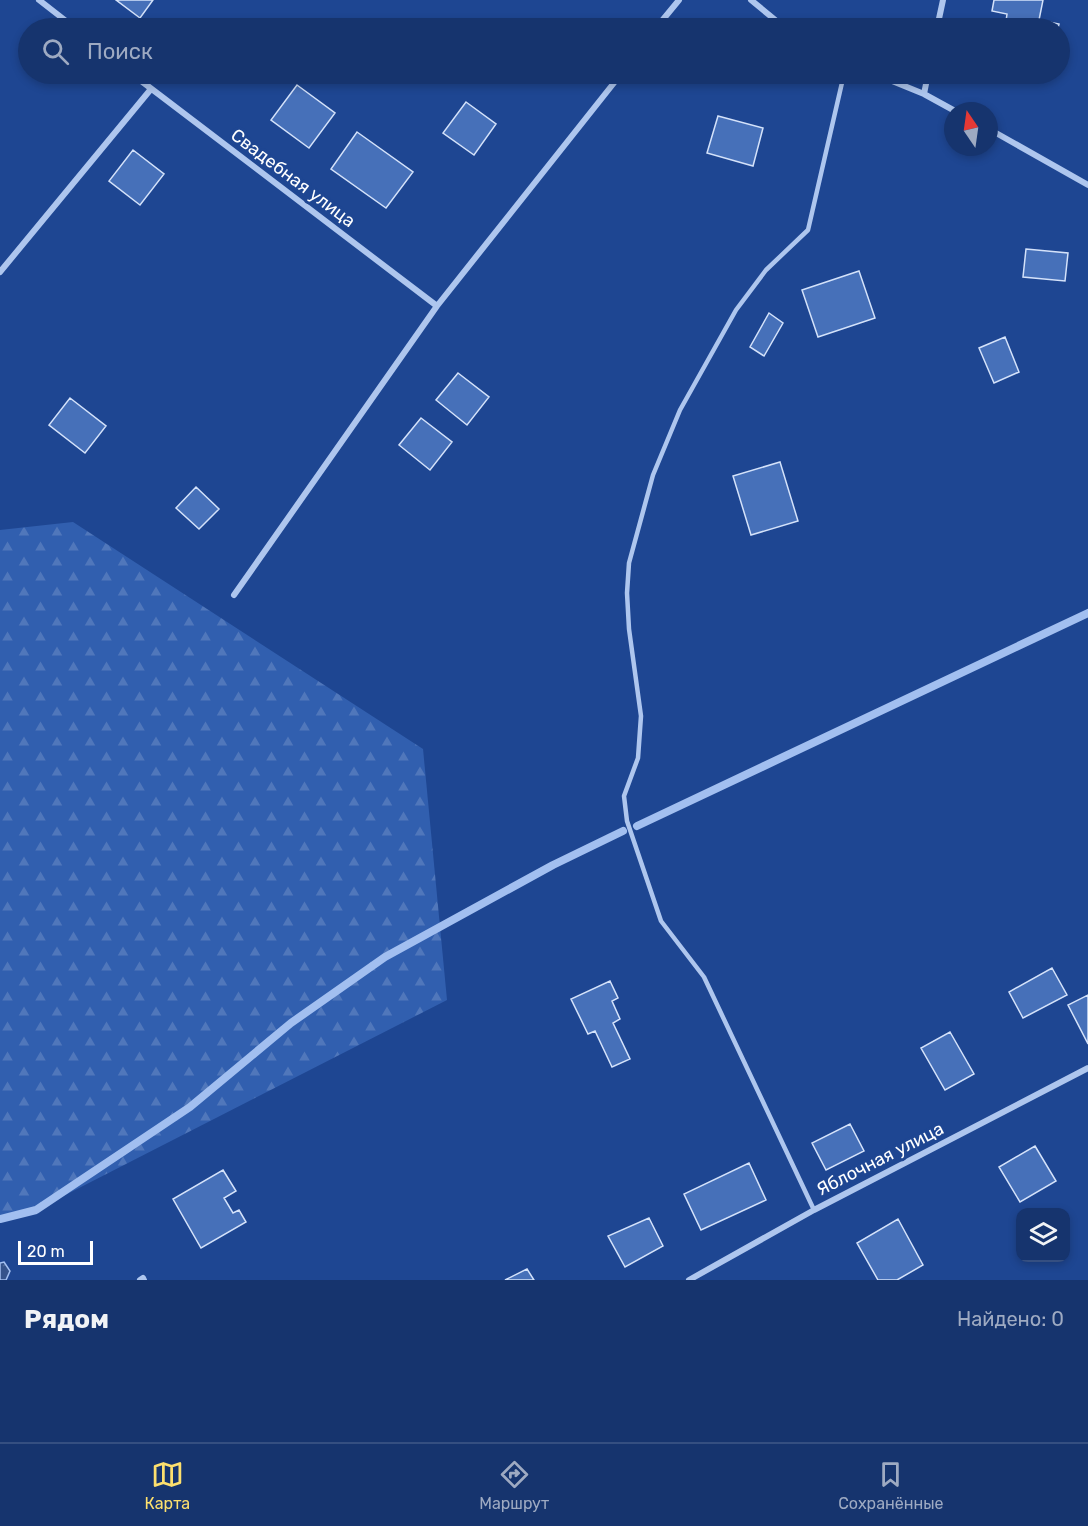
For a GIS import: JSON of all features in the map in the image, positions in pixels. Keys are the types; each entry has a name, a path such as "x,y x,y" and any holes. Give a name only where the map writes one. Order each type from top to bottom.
{"street":[{"path":"39,0 62,18"},
{"path":"664,18 679,0"},
{"path":"751,0 772,18"},
{"path":"939,18 943,0"},
{"name":"Свадебная улица","path":"145,84 437,306"},
{"path":"234,596 437,306 613,84"},
{"path":"900,84 944,105"},
{"path":"924,94 926,84"},
{"path":"0,272 151,89"},
{"path":"998,134 1088,185"},
{"name":"Яблочная улица","path":"689,1280 814,1210 1088,1068"}],"lane":[{"path":"814,1210 704,977 661,921 627,821 624,796 638,758 641,716 629,629 627,593 629,563 653,475 680,410 736,310 766,270 808,230 842,84"}],"green space":[{"path":"73,522 423,749 447,1000 36,1210 0,1219 0,530"}],"water":[{"path":"4,1262 10,1271 6,1280 0,1280 0,1263"}],"building":[{"path":"116,0 153,0 140,18"},
{"path":"994,0 1043,0 1039,18 1006,18 1007,14 992,11"},
{"path":"297,85 335,113 309,148 271,120"},
{"path":"466,102 496,124 474,155 443,133"},
{"path":"718,116 763,128 753,166 707,153"},
{"path":"357,132 413,172 386,208 331,169"},
{"path":"133,150 164,174 140,205 109,181"},
{"path":"1026,249 1068,253 1065,281 1023,277"},
{"path":"859,271 875,318 818,337 802,290"},
{"path":"769,313 783,323 764,356 750,347"},
{"path":"1005,337 1019,372 994,383 979,348"},
{"path":"458,373 489,397 467,425 436,400"},
{"path":"70,398 106,426 85,453 49,425"},
{"path":"421,418 452,442 430,470 399,445"},
{"path":"780,462 798,521 751,535 733,476"},
{"path":"196,487 219,509 199,529 176,508"},
{"path":"1052,968 1067,995 1023,1018 1009,992"},
{"path":"610,981 618,998 612,1001 620,1019 613,1023 630,1059 612,1067 595,1031 588,1034 571,999"},
{"path":"1088,995 1088,1044 1068,1005"},
{"path":"950,1032 974,1074 945,1090 921,1048"},
{"path":"850,1124 864,1151 826,1170 812,1143"},
{"path":"1035,1146 1056,1181 1020,1202 999,1167"},
{"path":"749,1163 766,1200 701,1230 684,1194"},
{"path":"223,1170 236,1191 224,1198 233,1213 239,1210 246,1222 201,1248 173,1199"},
{"path":"649,1218 663,1246 625,1267 608,1236"},
{"path":"898,1219 923,1265 897,1280 878,1280 857,1243"},
{"path":"527,1269 534,1280 505,1280"}],"waterway":[{"path":"637,826 1088,613"},
{"path":"0,1219 36,1210 190,1107 291,1023 385,957 553,865 623,831"}]}
